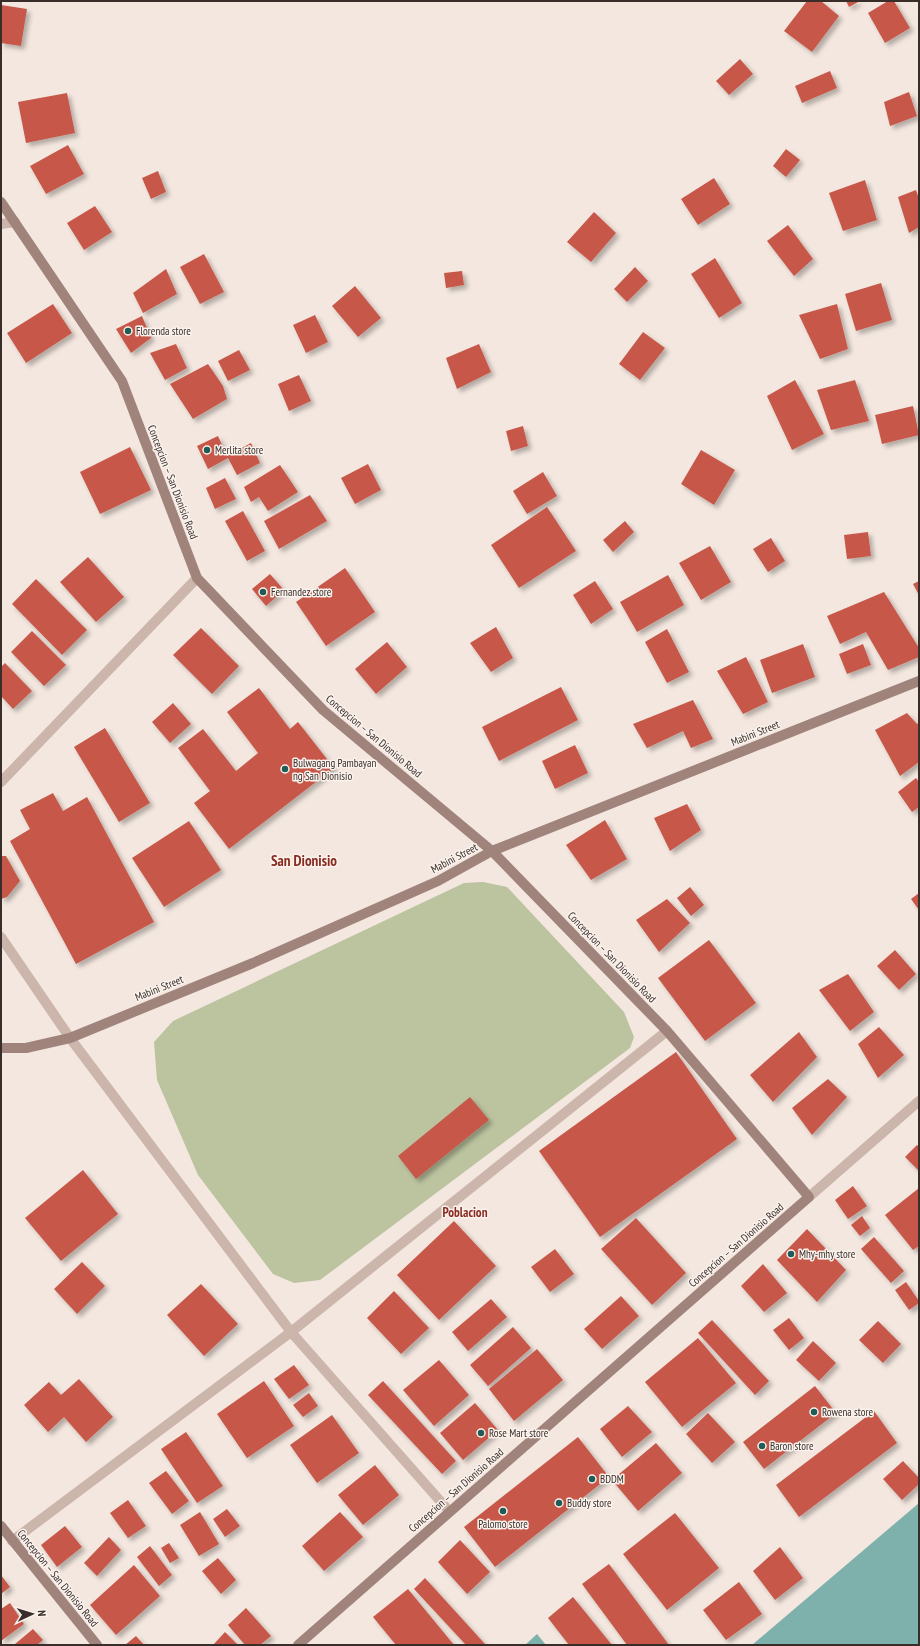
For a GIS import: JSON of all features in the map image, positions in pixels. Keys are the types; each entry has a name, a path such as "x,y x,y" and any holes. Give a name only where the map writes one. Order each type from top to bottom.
{"main road":[{"name":"Concepcion – San Dionisio Road","path":"1,202 122,381 197,578 323,710 492,851 667,1031 809,1197 298,1645"},
{"name":"Mabini Street","path":"1,1048 26,1048 70,1038 254,963 438,881 492,851 919,681"},
{"name":"Concepcion – San Dionisio Road","path":"1,1526 97,1645"}],"street":[{"path":"1,224 15,222"},
{"path":"1,782 197,578"},
{"path":"1,937 70,1038 291,1332 449,1512"},
{"path":"12,1541 291,1332 667,1031"},
{"path":"809,1197 919,1101"}],"green space":[{"path":"483,882 507,887 624,1012 634,1037 630,1048 320,1280 294,1283 273,1274 198,1175 157,1080 154,1042 173,1021 464,883"}],"water":[{"path":"919,1503 919,1645 752,1645"},
{"path":"537,1634 546,1645 525,1645"}],"building":[{"path":"807,1 821,1 839,16 812,52 784,31"},
{"path":"846,1 860,1 849,7"},
{"path":"888,1 894,1 910,28 885,43 868,13"},
{"path":"1,5 27,9 21,46 1,43"},
{"path":"740,59 753,74 729,95 716,81"},
{"path":"830,71 837,88 802,103 795,86"},
{"path":"909,92 917,116 890,126 884,102"},
{"path":"67,93 75,133 26,143 18,102"},
{"path":"68,145 84,174 46,194 30,166"},
{"path":"786,149 800,160 786,177 773,166"},
{"path":"158,171 166,192 151,199 142,178"},
{"path":"714,178 730,204 698,225 681,199"},
{"path":"865,180 877,220 843,231 829,193"},
{"path":"916,190 919,199 919,227 909,233 898,197"},
{"path":"95,206 112,232 84,250 67,223"},
{"path":"594,212 616,233 591,262 567,242"},
{"path":"788,225 813,259 794,276 767,241"},
{"path":"204,254 224,292 200,304 180,267"},
{"path":"715,258 742,303 719,318 691,274"},
{"path":"635,267 648,281 627,302 614,289"},
{"path":"166,269 177,294 143,313 133,293"},
{"path":"462,271 464,285 446,288 444,273"},
{"path":"881,283 892,320 856,331 845,294"},
{"path":"355,286 381,318 358,337 332,306"},
{"path":"53,304 72,333 26,363 7,333"},
{"path":"837,304 848,349 820,359 799,315"},
{"path":"315,315 328,342 306,353 293,325"},
{"path":"142,316 151,338 131,353 116,329"},
{"path":"643,332 665,348 640,380 619,364"},
{"path":"176,344 187,368 165,380 150,353"},
{"path":"479,344 491,372 457,389 446,358"},
{"path":"239,350 250,370 228,381 218,361"},
{"path":"208,364 223,386 227,399 193,419 170,384"},
{"path":"299,375 311,401 289,411 278,384"},
{"path":"795,380 824,434 792,450 767,396"},
{"path":"855,380 869,421 831,430 817,390"},
{"path":"913,406 919,435 882,444 875,415"},
{"path":"523,426 528,446 511,451 506,431"},
{"path":"218,436 227,456 251,443 260,463 237,475 228,458 208,469 197,446"},
{"path":"130,447 151,490 100,514 80,472"},
{"path":"701,450 735,470 714,505 681,484"},
{"path":"368,464 381,490 355,504 341,478"},
{"path":"280,465 298,492 268,511 259,497 251,502 244,487"},
{"path":"543,472 557,496 527,514 513,491"},
{"path":"225,478 236,499 215,509 206,488"},
{"path":"310,495 327,521 279,549 264,521"},
{"path":"547,507 576,551 519,588 491,545"},
{"path":"243,511 265,551 247,561 225,521"},
{"path":"625,521 634,532 613,552 603,540"},
{"path":"868,532 871,556 847,559 844,535"},
{"path":"771,538 785,561 768,572 753,549"},
{"path":"710,546 731,582 701,600 679,563"},
{"path":"88,557 124,597 96,622 60,582"},
{"path":"345,568 375,612 326,646 296,602"},
{"path":"270,574 284,590 266,606 252,589"},
{"path":"668,575 684,605 637,632 620,602"},
{"path":"36,579 87,630 62,655 12,604"},
{"path":"595,581 613,609 591,624 573,595"},
{"path":"919,581 919,595 913,584"},
{"path":"884,592 919,648 919,657 888,670 866,632 840,644 827,616"},
{"path":"496,627 513,658 491,672 470,643"},
{"path":"201,628 239,666 212,694 173,655"},
{"path":"667,629 689,672 667,683 645,642"},
{"path":"32,631 66,665 44,686 11,652"},
{"path":"387,642 407,667 376,694 355,669"},
{"path":"803,644 815,677 772,693 760,660"},
{"path":"863,644 871,665 847,674 839,654"},
{"path":"746,657 768,702 743,714 717,671"},
{"path":"5,663 32,691 13,709 1,696 1,667"},
{"path":"561,687 578,720 499,761 482,727"},
{"name":"Bulwagang Pambayan ng San Dionisio","path":"259,688 290,729 298,722 334,768 229,849 194,803 210,791 178,748 203,729 236,771 258,753 227,712"},
{"path":"693,700 713,739 691,748 683,731 647,748 633,724"},
{"path":"173,703 191,724 170,743 152,722"},
{"path":"907,713 917,724 919,723 919,762 900,776 875,730"},
{"path":"105,728 150,803 119,822 74,747"},
{"path":"575,745 588,773 555,789 542,761"},
{"path":"916,778 919,782 919,807 912,812 898,792"},
{"path":"53,793 63,811 87,797 154,922 76,964 10,841 30,829 20,810"},
{"path":"687,804 701,830 670,851 654,818"},
{"path":"605,820 627,859 591,880 566,845"},
{"path":"189,821 221,870 164,907 132,858"},
{"path":"1,856 6,856 20,881 7,897 1,899"},
{"path":"690,887 704,905 691,916 677,898"},
{"path":"919,893 919,910 911,899"},
{"path":"667,899 690,923 659,952 636,920"},
{"path":"709,940 756,1003 705,1041 658,978"},
{"path":"895,950 916,974 899,990 877,966"},
{"path":"848,974 874,1012 850,1031 819,990"},
{"path":"879,1027 904,1055 878,1078 858,1044"},
{"path":"799,1032 817,1057 773,1102 750,1075"},
{"path":"676,1052 737,1139 600,1237 539,1151"},
{"path":"828,1079 847,1097 812,1135 792,1108"},
{"path":"470,1097 489,1120 416,1179 398,1156"},
{"path":"917,1145 919,1147 919,1171 905,1157"},
{"path":"83,1170 118,1214 61,1261 25,1218"},
{"path":"853,1186 867,1206 848,1219 835,1200"},
{"path":"919,1188 919,1246 913,1250 885,1215"},
{"path":"862,1216 870,1228 860,1236 851,1225"},
{"path":"636,1218 686,1273 652,1305 601,1249"},
{"path":"454,1221 496,1266 439,1320 397,1275"},
{"path":"807,1229 846,1270 817,1302 777,1260"},
{"path":"874,1237 904,1271 891,1283 861,1249"},
{"path":"555,1249 574,1274 550,1292 531,1267"},
{"path":"82,1262 105,1286 77,1314 54,1289"},
{"path":"763,1264 787,1293 764,1312 741,1286"},
{"path":"906,1282 919,1301 919,1303 909,1310 895,1290"},
{"path":"201,1284 238,1324 204,1356 167,1315"},
{"path":"394,1291 429,1328 401,1354 367,1318"},
{"path":"621,1296 639,1316 602,1349 584,1329"},
{"path":"491,1299 507,1317 468,1351 452,1332"},
{"path":"789,1318 804,1338 789,1350 773,1330"},
{"path":"712,1320 769,1381 755,1395 698,1333"},
{"path":"878,1321 901,1344 883,1363 859,1340"},
{"path":"513,1327 531,1348 488,1386 470,1365"},
{"path":"698,1338 736,1383 682,1427 645,1382"},
{"path":"813,1341 836,1363 819,1381 796,1360"},
{"path":"537,1349 563,1380 514,1421 489,1389"},
{"path":"439,1360 469,1395 434,1426 403,1390"},
{"path":"294,1365 309,1385 289,1399 274,1379"},
{"path":"79,1379 113,1417 86,1442 64,1417 48,1432 24,1405 49,1382 61,1395"},
{"path":"264,1381 294,1426 247,1458 217,1414"},
{"path":"383,1381 456,1461 442,1474 368,1395"},
{"path":"815,1386 836,1413 764,1469 743,1442"},
{"path":"309,1393 318,1406 303,1417 293,1405"},
{"path":"475,1403 498,1430 463,1460 440,1433"},
{"path":"628,1406 652,1432 622,1457 600,1429"},
{"path":"874,1411 897,1443 799,1517 776,1485"},
{"path":"708,1413 735,1442 712,1463 686,1434"},
{"path":"332,1415 359,1453 317,1483 290,1445"},
{"path":"186,1432 223,1486 197,1503 161,1449"},
{"path":"578,1437 609,1477 495,1567 464,1527"},
{"path":"656,1443 682,1473 638,1511 612,1480"},
{"path":"903,1461 919,1478 919,1484 902,1500 883,1479"},
{"path":"375,1465 399,1495 363,1525 338,1495"},
{"path":"166,1471 189,1501 172,1514 149,1483"},
{"path":"128,1500 146,1526 128,1538 110,1513"},
{"path":"227,1509 240,1526 225,1537 213,1519"},
{"path":"200,1512 219,1544 199,1556 180,1525"},
{"path":"340,1512 363,1537 324,1571 302,1546"},
{"path":"675,1513 719,1568 667,1610 623,1554"},
{"path":"65,1526 82,1547 57,1567 41,1545"},
{"path":"109,1537 121,1550 97,1576 84,1563"},
{"path":"460,1540 490,1572 467,1594 438,1562"},
{"path":"169,1543 179,1558 170,1563 161,1548"},
{"path":"150,1546 172,1575 159,1586 137,1557"},
{"path":"780,1547 803,1578 775,1600 753,1571"},
{"path":"218,1558 236,1580 221,1594 202,1571"},
{"path":"609,1564 669,1645 627,1645 582,1584"},
{"path":"134,1565 160,1596 116,1635 90,1605"},
{"path":"1,1575 10,1587 1,1594"},
{"path":"425,1578 485,1644 466,1645 414,1589"},
{"path":"739,1582 762,1614 726,1640 703,1610"},
{"path":"408,1589 454,1645 396,1645 373,1617"},
{"path":"573,1597 612,1645 569,1645 548,1618"},
{"path":"10,1603 24,1624 1,1641 1,1609"},
{"path":"246,1608 271,1636 260,1645 245,1645 228,1625"},
{"path":"33,1629 43,1640 37,1645 15,1644"},
{"path":"225,1632 238,1645 213,1645"},
{"path":"136,1636 144,1645 125,1645"}],"place":[{"name":"Florenda store","path":"128,331"},
{"name":"Merlita store","path":"207,450"},
{"name":"Fernandez store","path":"263,592"},
{"name":"Bulwagang Pambayan ng San Dionisio","path":"285,769"},
{"name":"Mhy-mhy store","path":"791,1254"},
{"name":"Rowena store","path":"814,1412"},
{"name":"Rose Mart store","path":"481,1433"},
{"name":"Baron store","path":"762,1446"},
{"name":"BDDM","path":"592,1479"},
{"name":"Buddy store","path":"559,1503"},
{"name":"Palomo store","path":"503,1511"}],"district":[{"name":"San Dionisio","path":"304,861"},
{"name":"Poblacion","path":"465,1212"}]}
